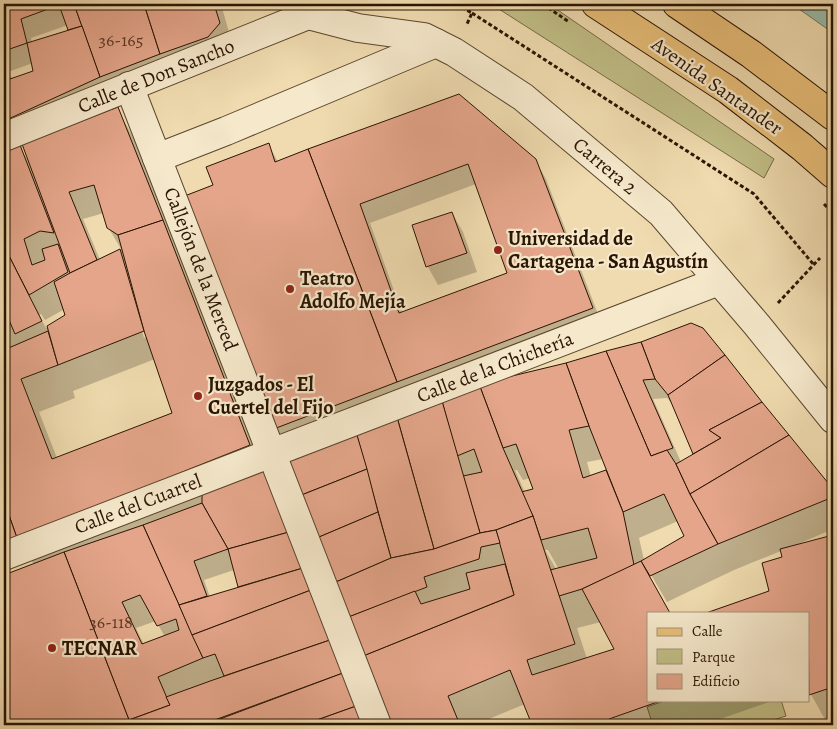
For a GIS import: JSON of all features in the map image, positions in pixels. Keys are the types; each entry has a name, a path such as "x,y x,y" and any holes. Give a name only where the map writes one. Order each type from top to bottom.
{"main road":[{"name":"Avenida Santander","path":"596,4 728,90 802,147 833,174"},
{"path":"677,4 752,54 833,116"}],"street":[{"name":"Carrera 2","path":"301,9 358,28 424,37 454,52 523,97 661,213 757,325 833,419"},
{"name":"Calle de Don Sancho","path":"4,137 130,86 301,9"},
{"path":"158,158 436,43"},
{"name":"Callejón de la Merced","path":"130,86 377,725"},
{"name":"Calle de la Chichería","path":"272,452 719,281"},
{"name":"Calle del Cuartel","path":"4,556 272,452"}],"path":[{"path":"472,13 754,194 814,265"},
{"path":"829,248 833,244"},
{"path":"757,325 820,258"}],"green space":[{"path":"491,4 549,4 774,159 764,178"},
{"path":"661,702 782,702 786,716 757,725 653,725 647,707"}],"shaded area":[{"path":"792,4 833,4 833,33"}],"building":[{"path":"6,4 74,4 82,26 68,30 59,5 21,19 27,43 4,51 4,17 9,16"},
{"path":"74,4 144,4 160,54 100,77"},
{"path":"144,4 214,4 220,23 208,37 160,54"},
{"path":"82,26 100,77 4,121 4,61 10,79 33,71 27,43"},
{"name":"Universidad de Cartagena - San Agustín","path":"459,94 536,159 593,308 397,382 308,149","holes":["468,164 507,273 399,313 360,204"]},
{"path":"118,107 163,220 118,235 107,228 94,185 69,192 97,260 70,273 22,144"},
{"name":"Teatro Adolfo Mejía","path":"269,143 275,162 308,149 397,382 271,430 182,197 213,185 206,167"},
{"path":"20,145 54,233 40,231 24,239 32,265 45,260 42,249 58,244 68,272 29,295 4,246 4,150"},
{"path":"452,212 467,253 426,267 412,225"},
{"name":"Juzgados - El Cuertel del Fijo","path":"163,220 250,445 17,538 4,501 4,350 48,331 58,365 21,379 52,459 172,413 144,331 118,235"},
{"path":"4,246 42,321 15,334 6,313 4,314"},
{"path":"120,249 144,331 58,365 47,326 65,315 54,282"},
{"path":"691,323 703,328 725,355 668,395 655,379 641,342"},
{"path":"641,342 655,379 643,380 673,448 651,456 606,351"},
{"path":"606,351 651,456 667,450 718,544 650,576 641,561 684,536 664,494 623,512 566,363"},
{"path":"725,355 762,402 709,430 721,438 693,454 668,395"},
{"path":"566,363 589,426 569,430 583,478 606,470 623,512 634,565 582,589 559,596 550,570 597,558 588,528 541,540 533,516 521,492 533,489 516,444 503,448 479,384"},
{"path":"479,384 503,448 533,516 496,530 480,533 463,476 482,472 474,449 457,456 440,394"},
{"path":"440,394 480,533 434,549 395,410"},
{"path":"762,402 789,435 690,494 676,464 721,438 709,430"},
{"path":"395,410 434,549 391,558 354,425"},
{"path":"354,425 367,469 294,498 278,455"},
{"path":"789,435 833,489 833,497 718,544 690,494"},
{"path":"367,469 378,512 312,540 294,498"},
{"path":"267,470 289,532 228,549 202,503 202,495 216,483"},
{"path":"4,501 17,538 4,543"},
{"path":"202,503 228,549 194,561 207,596 179,605 143,525"},
{"path":"378,512 391,558 329,585 312,540"},
{"path":"533,516 575,644 527,660 532,675 614,649 582,589 641,561 669,612 647,612 647,702 657,702 609,719 611,725 532,725 510,670 448,696 460,725 391,725 363,656 514,595 496,530"},
{"path":"143,525 203,658 158,677 170,705 129,720 64,552","holes":["140,595 157,626 176,619 179,630 142,644 122,602"]},
{"path":"496,530 500,543 481,547 479,559 424,577 427,587 346,618 329,585 391,558 434,549 480,533"},
{"path":"289,532 303,568 238,587 228,549"},
{"path":"833,535 833,687 810,695 810,612 709,612 769,591 762,563 782,557 780,549"},
{"name":"TECNAR","path":"64,552 131,725 10,725 4,710 4,575"},
{"path":"505,564 514,595 363,656 346,618 415,591 421,604 470,589 466,573"},
{"path":"303,568 311,590 192,635 179,605"},
{"path":"311,590 333,639 224,676 215,654 203,658 192,635"},
{"path":"333,639 343,673 201,725 131,725 129,720 170,705 166,697"},
{"path":"343,673 359,705 303,725 213,725 212,722"},
{"path":"359,705 365,725 303,725"}],"place":[{"name":"Universidad de Cartagena - San Agustín","path":"498,250"},
{"name":"Teatro Adolfo Mejía","path":"290,289"},
{"name":"Juzgados - El Cuertel del Fijo","path":"198,396"},
{"name":"TECNAR","path":"52,648"}]}
